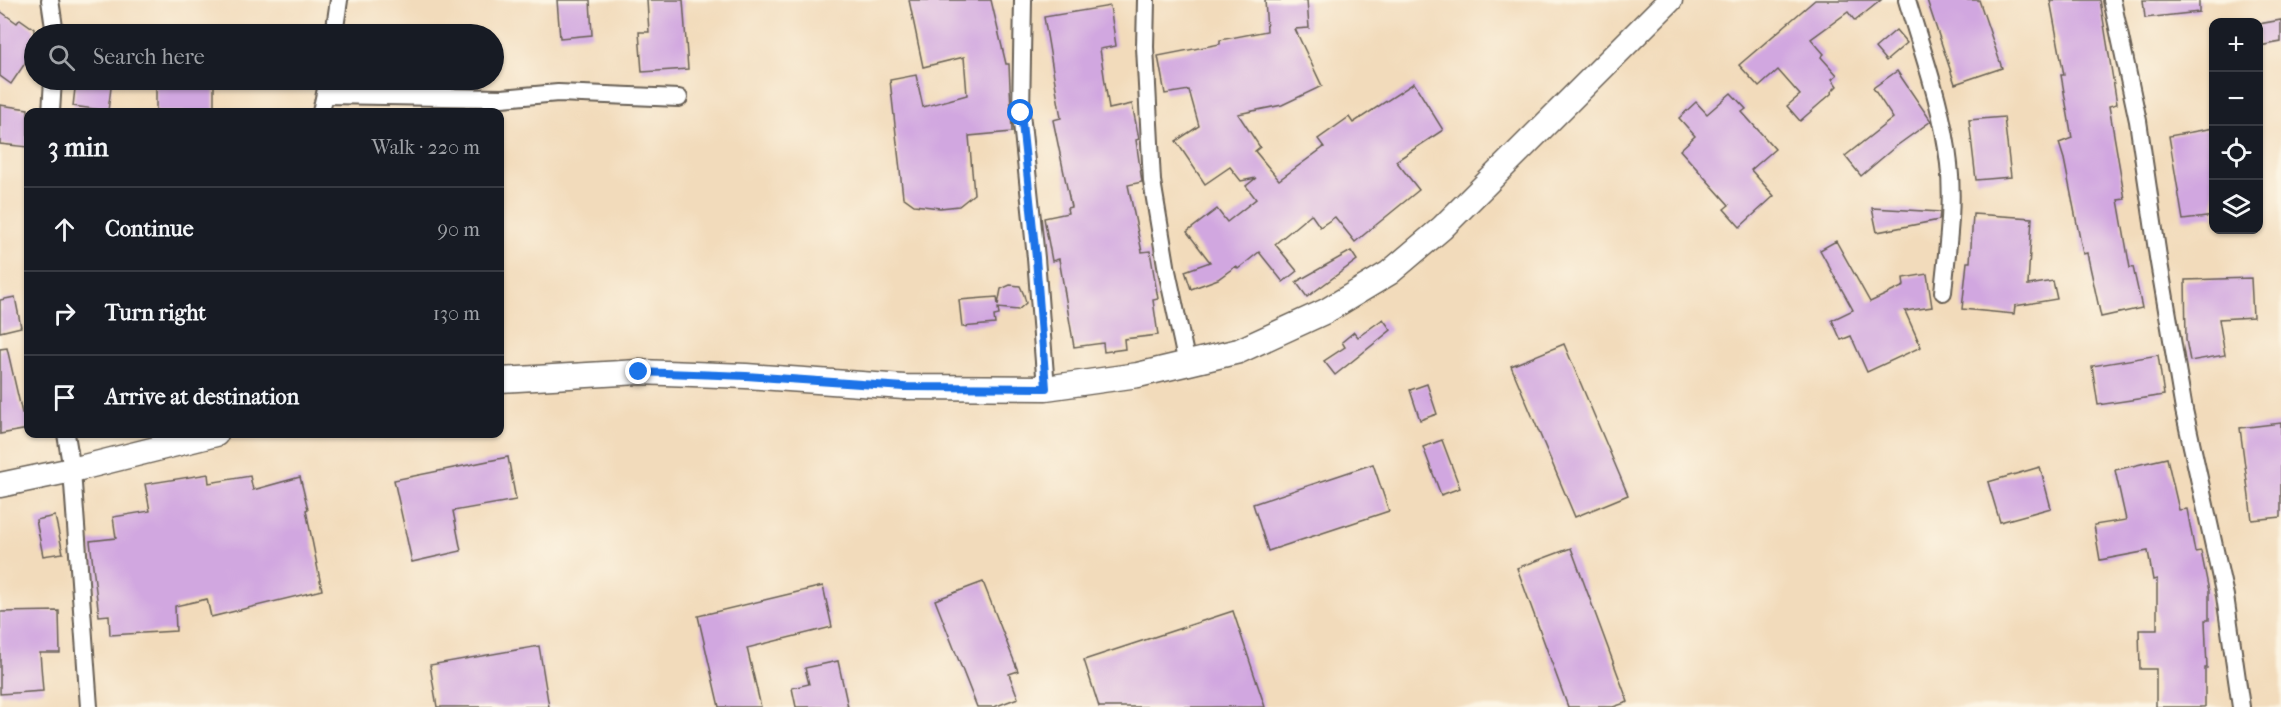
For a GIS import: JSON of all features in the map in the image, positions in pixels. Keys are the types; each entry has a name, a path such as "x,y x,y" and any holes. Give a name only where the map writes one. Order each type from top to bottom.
{"main road":[{"path":"504,380 639,372 746,376 904,387 1046,388 1138,375 1239,351 1326,311 1389,273 1442,228 1670,0"},
{"path":"0,486 200,438"}],"street":[{"path":"50,0 53,24"},
{"path":"335,24 339,0"},
{"path":"1023,0 1021,113 1036,258 1046,388"},
{"path":"1146,0 1145,46 1152,181 1167,271 1187,363"},
{"path":"1906,0 1941,113 1949,165 1950,217 1943,292"},
{"path":"2112,0 2138,121 2182,398 2225,596 2241,707"},
{"path":"51,108 52,90"},
{"path":"322,108 326,90"},
{"path":"375,90 502,98 558,93 679,98"},
{"path":"67,438 72,470 82,639 89,707"}],"building":[{"path":"557,0 590,0 592,35 560,38"},
{"path":"647,0 683,0 688,69 642,72 639,32 649,32"},
{"path":"909,0 991,0 1006,64 1009,64 1012,132 969,136 974,194 959,206 940,208 914,205 903,197 890,80 916,75 923,107 967,95 964,57 923,67"},
{"path":"1265,0 1307,0 1309,28 1295,29 1322,86 1282,105 1238,114 1260,147 1255,151 1279,180 1324,147 1318,139 1349,117 1353,123 1414,83 1443,130 1396,161 1419,190 1355,242 1335,217 1320,227 1311,214 1275,244 1297,271 1283,282 1259,252 1238,269 1236,266 1218,279 1191,289 1185,271 1210,262 1187,232 1217,209 1227,222 1256,199 1246,186 1256,178 1241,181 1230,167 1205,184 1176,141 1199,126 1189,90 1165,94 1158,56 1220,44 1220,40 1267,31"},
{"path":"1815,0 1881,0 1855,21 1848,12 1811,39 1824,54 1821,57 1837,75 1832,79 1837,86 1800,121 1787,106 1800,95 1778,70 1759,87 1739,65"},
{"path":"1927,0 1979,0 2002,68 1955,84"},
{"path":"2050,0 2100,0 2117,104 2109,106 2125,199 2118,200 2130,268 2133,267 2142,308 2101,317 2087,253 2083,254 2059,143 2072,138 2061,75 2064,75"},
{"path":"2143,0 2199,0 2199,12 2145,18"},
{"path":"1110,6 1116,46 1100,49 1109,109 1132,104 1139,139 1136,140 1142,182 1128,185 1142,252 1150,251 1158,299 1153,300 1158,335 1124,339 1125,349 1104,352 1103,343 1074,347 1059,259 1052,261 1044,218 1068,213 1067,208 1071,207 1053,120 1061,118 1044,17"},
{"path":"0,11 17,23 20,19 27,24 24,24 24,65 11,84 0,76"},
{"path":"2281,20 2281,42 2263,45 2263,23"},
{"path":"1896,30 1907,43 1886,61 1875,48"},
{"path":"1897,71 1931,121 1861,176 1845,156 1893,118 1873,88"},
{"path":"75,90 111,90 108,108 73,106"},
{"path":"156,90 214,90 214,108 156,108"},
{"path":"1731,93 1746,109 1742,112 1775,149 1751,170 1774,196 1740,227 1724,209 1729,205 1680,150 1695,136 1679,118 1696,102 1707,114"},
{"path":"0,105 24,108 24,147 0,144"},
{"path":"2004,117 2011,177 1976,180 1969,120"},
{"path":"2209,129 2209,217 2183,220 2169,136"},
{"path":"1872,208 1940,212 1939,220 1877,232"},
{"path":"1973,214 2032,218 2028,285 2053,281 2057,299 2015,306 2014,314 1962,309 1967,262 1970,262"},
{"path":"1836,241 1870,302 1904,286 1903,278 1927,274 1932,307 1905,311 1921,347 1867,372 1851,336 1841,340 1832,320 1853,310 1820,250"},
{"path":"1351,251 1357,260 1307,297 1296,282"},
{"path":"2251,278 2253,317 2219,319 2225,355 2190,361 2186,340 2185,280"},
{"path":"1010,285 1020,286 1026,303 1018,310 998,308 999,315 994,316 995,324 962,327 959,300 997,297 998,305 1001,289"},
{"path":"15,297 21,327 0,332 0,300"},
{"path":"1383,319 1391,330 1335,375 1324,361 1345,347 1342,342 1354,332 1358,337"},
{"path":"1564,344 1628,495 1575,517 1511,366"},
{"path":"7,348 22,413 24,412 24,430 0,434 0,349"},
{"path":"2158,355 2164,395 2098,405 2092,366"},
{"path":"1427,384 1437,414 1420,420 1410,390"},
{"path":"2281,423 2281,517 2252,520 2240,428"},
{"path":"1442,440 1460,488 1441,495 1423,447"},
{"path":"508,457 516,500 453,511 461,551 412,562 394,480"},
{"path":"2167,458 2179,510 2187,509 2195,552 2201,551 2209,591 2209,620 2205,620 2207,668 2205,668 2205,707 2156,707 2156,669 2140,669 2139,630 2157,630 2157,579 2153,580 2148,551 2100,560 2094,525 2126,520 2115,470"},
{"path":"1373,464 1389,511 1268,551 1253,504"},
{"path":"2040,467 2051,508 2000,522 1988,482"},
{"path":"208,474 209,483 250,476 253,490 300,477 322,590 211,617 207,599 175,606 176,631 110,635 109,615 99,616 90,541 116,538 113,517 150,511 145,484"},
{"path":"55,516 63,553 43,556 36,520"},
{"path":"1571,548 1628,702 1613,707 1568,707 1517,568"},
{"path":"983,582 1018,671 1009,674 1018,698 994,707 977,707 935,600"},
{"path":"823,586 832,627 747,648 761,707 719,707 698,616"},
{"path":"59,611 60,653 40,653 43,691 0,694 0,612"},
{"path":"1233,611 1265,707 1099,707 1084,660"},
{"path":"539,646 549,707 437,707 430,665"},
{"path":"838,661 848,707 796,707 792,688 809,684 805,668"}],"route":[{"path":"639,372 746,376 904,387 1046,388 1036,258 1021,113"}]}
